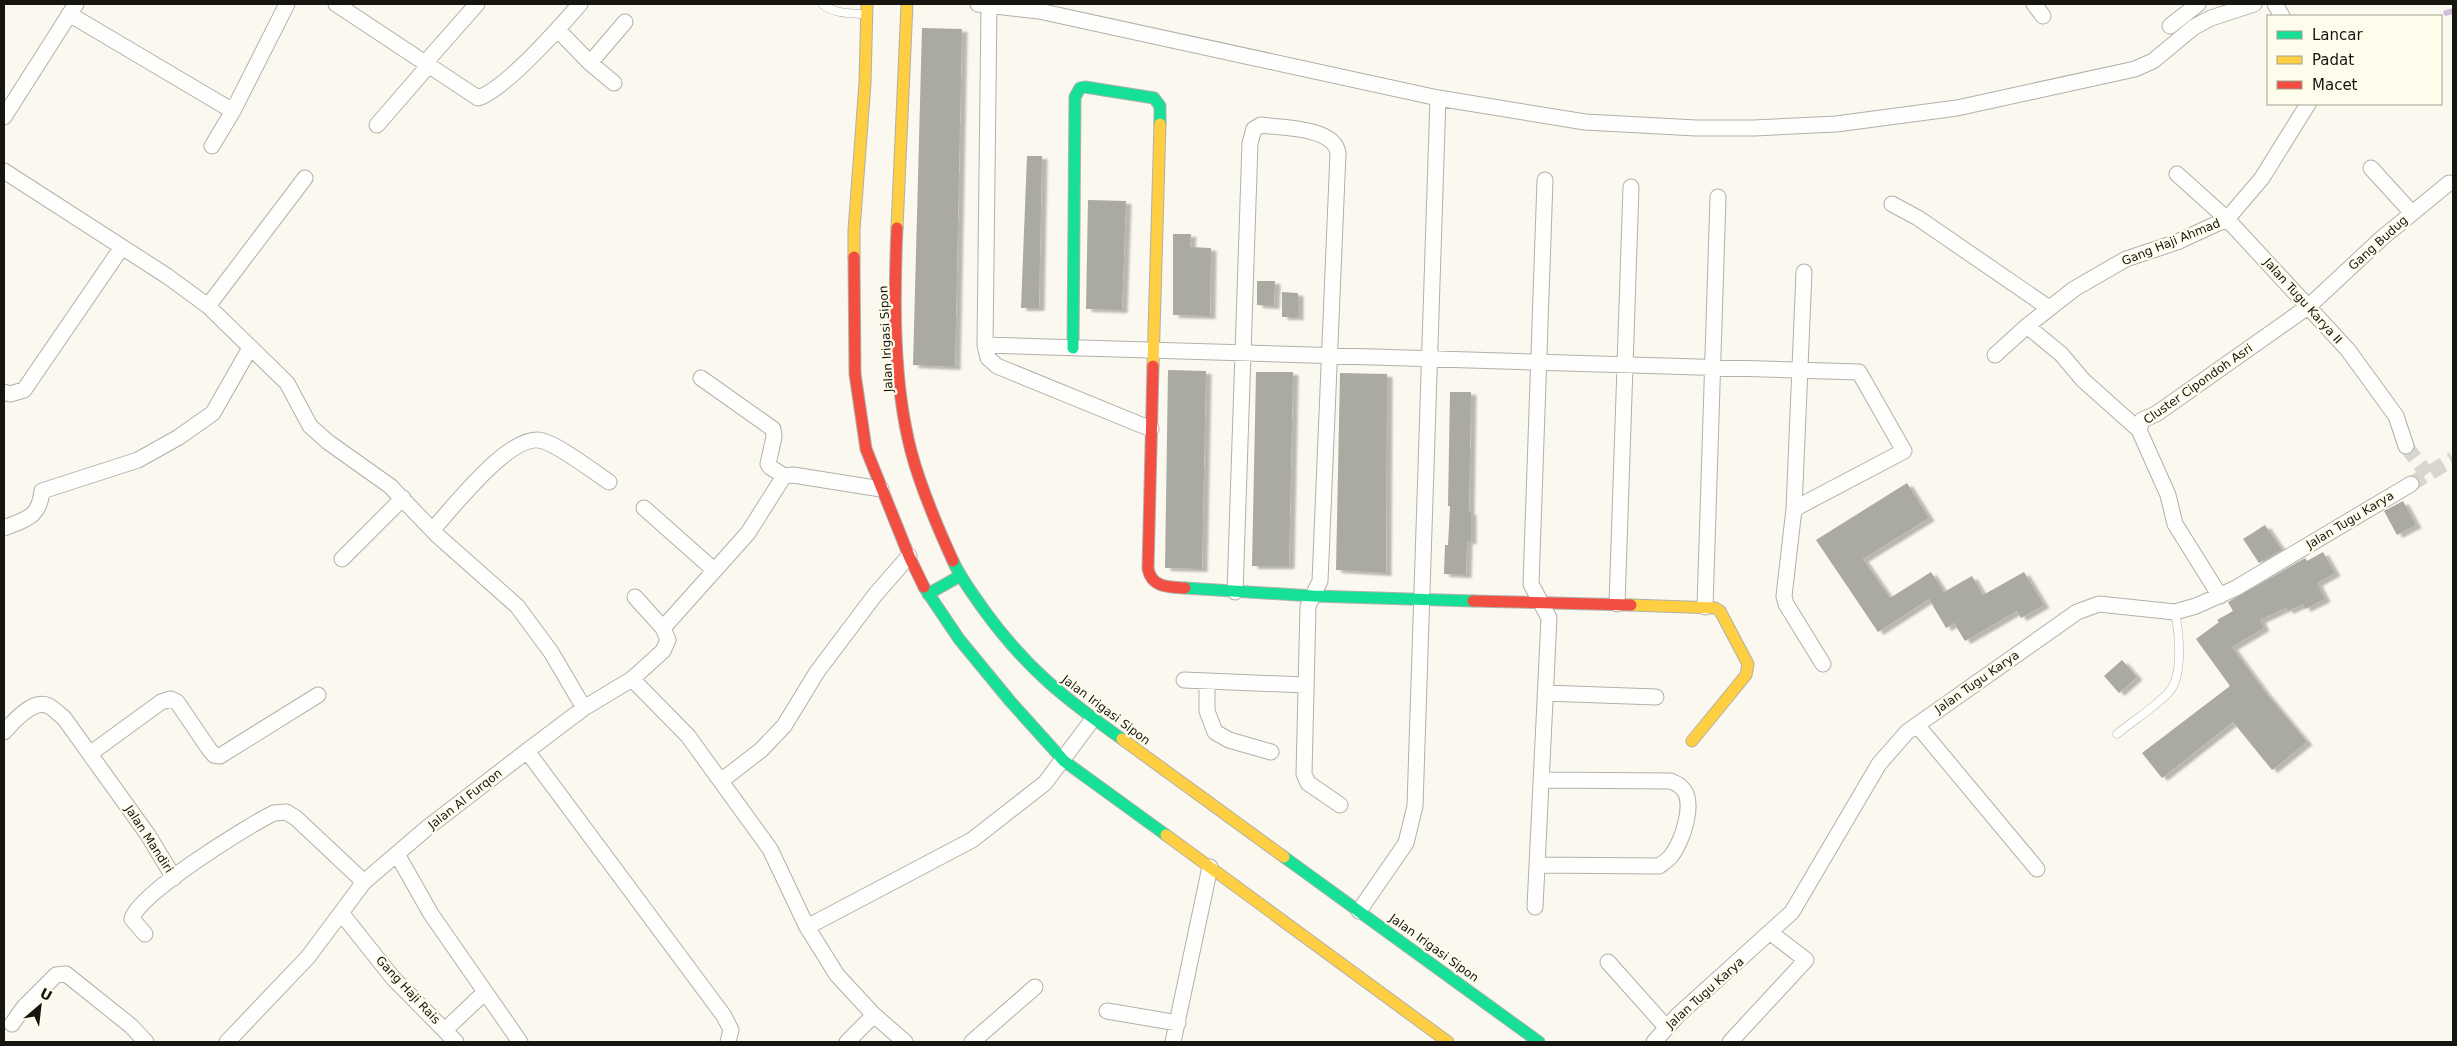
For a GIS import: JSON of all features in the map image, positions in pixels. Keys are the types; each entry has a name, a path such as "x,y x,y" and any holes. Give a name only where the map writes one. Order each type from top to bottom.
{"street":[{"path":"212,146 233,111 287,4"},
{"path":"336,4 478,98 488,95 502,84 558,30 580,4"},
{"path":"377,125 477,4"},
{"name":"Jalan Irigasi Sipon","path":"907,4 896,262 899,378 911,451 934,521 958,577 1027,664 1092,721 1360,911 1538,1042"},
{"path":"1151,429 998,366 988,358 985,345 983,4 1039,11 1438,98 1585,122 1633,126 1754,128 1836,124 1957,108 2135,69 2153,61 2194,27 2211,18 2245,5"},
{"path":"2170,26 2198,4"},
{"path":"2275,4 2281,15"},
{"path":"4,116 72,9 233,111"},
{"path":"867,9 865,83 854,230 855,374 866,449 909,556 929,593 958,639 981,667 1066,759 1448,1042"},
{"path":"590,63 625,22"},
{"path":"558,30 590,63 614,83"},
{"path":"1072,348 1075,97 1080,88 1085,87 1154,98 1160,106 1148,577 1151,581 1164,587 1235,592 1423,600 1705,607 1720,611 1748,664 1748,669 1746,675 1692,741"},
{"path":"1360,911 1398,858 1412,828 1416,806 1438,98"},
{"path":"2227,219 2262,178 2307,105"},
{"path":"1235,592 1250,143 1254,129 1260,125 1313,132 1329,138 1337,147 1320,581 1308,606 1304,779 1340,805"},
{"path":"2371,168 2412,213"},
{"path":"4,171 122,247 208,306 286,383 310,426 328,442 403,498 433,530 517,606 551,652 584,708"},
{"name":"Jalan Tugu Karya II","path":"2177,174 2227,219 2348,350 2396,416 2406,446"},
{"path":"208,306 305,178"},
{"path":"1535,907 1548,618 1531,584 1545,180"},
{"name":"Gang Budug","path":"2309,306 2412,213 2449,183"},
{"path":"1617,604 1631,187"},
{"path":"1705,607 1718,197"},
{"path":"1892,204 1918,218 2049,308"},
{"name":"Gang Haji Ahmad","path":"1995,355 2027,326 2074,289 2126,259 2177,242 2227,219"},
{"path":"4,392 10,394 24,390 122,247"},
{"path":"1804,272 1794,510 1784,596 1786,604 1823,664"},
{"name":"Cluster Cipondoh Asri","path":"2220,596 2175,524 2170,512 2168,495 2139,430 2142,420 2156,414 2309,306"},
{"path":"2027,326 2061,354 2083,380 2139,430"},
{"path":"985,345 1859,372 1904,451 1794,510"},
{"path":"4,528 31,517 41,502 42,491 138,460 179,437 213,413 250,348"},
{"path":"701,378 773,429 774,437 768,464 770,468 784,476 793,475 881,489"},
{"path":"433,530 510,450 530,439 543,441 556,447 609,482"},
{"path":"635,597 664,628 748,533 784,476"},
{"name":"Jalan Tugu Karya","path":"1654,1042 1666,1027 1792,912 1803,897 1879,764 1896,744 1917,725 2088,606 2099,604 2175,612 2220,596 2411,484"},
{"path":"342,560 403,498"},
{"path":"644,508 714,570"},
{"path":"721,781 761,750 784,726 817,672 875,595 909,556"},
{"path":"929,593 958,577"},
{"name":"Jalan Al Furqon","path":"227,1042 308,957 342,914 364,882 527,751 584,708 632,679 667,646 668,640 664,628"},
{"path":"632,679 688,736 770,849 807,927 837,976 874,1015 905,1042"},
{"path":"1184,680 1305,685"},
{"path":"1207,681 1207,711 1215,732 1229,740 1271,752"},
{"path":"1545,693 1656,698"},
{"path":"91,752 161,702 171,699 177,702 209,749 214,754 220,756 318,695"},
{"name":"Jalan Mandiri","path":"4,732 27,710 42,704 49,706 64,718 91,752 148,835 174,878 248,827 281,811 296,818 310,829 364,882"},
{"path":"807,927 972,840 1032,795 1066,759 1092,721"},
{"path":"1917,725 2037,869"},
{"path":"527,751 724,1016 731,1030 728,1042"},
{"path":"1537,865 1659,866 1670,857 1677,847 1689,812 1687,797 1682,787 1671,781 1541,780"},
{"path":"397,854 431,914 520,1042"},
{"path":"1173,1042 1210,867"},
{"path":"145,934 132,919 133,914 140,904 174,878"},
{"name":"Gang Haji Rais","path":"342,914 393,978 456,1042"},
{"path":"1730,1042 1806,960 1771,933"},
{"path":"1608,962 1666,1027"},
{"path":"12,1024 24,1007 56,975 66,974 131,1026 146,1042"},
{"path":"972,1042 1035,987"},
{"path":"445,1030 485,992"},
{"path":"1107,1011 1178,1023"},
{"path":"847,1042 874,1015"}],"lane":[{"path":"822,4 830,10 841,13 867,9"},
{"path":"2117,734 2170,691 2178,671 2179,647 2175,612"}],"building":[{"path":"922,28 962,29 955,367 913,365"},
{"path":"1027,156 1042,156 1039,308 1021,308"},
{"path":"1088,200 1126,201 1122,310 1086,309"},
{"path":"1173,234 1191,234 1190,247 1211,248 1210,316 1173,315"},
{"path":"1257,281 1275,281 1274,306 1257,305"},
{"path":"1282,292 1298,293 1298,317 1282,317"},
{"path":"1168,370 1206,371 1202,569 1165,568"},
{"path":"1256,372 1293,372 1289,566 1252,566"},
{"path":"1340,373 1387,374 1386,573 1336,570"},
{"path":"1450,392 1471,392 1469,512 1471,512 1471,541 1467,541 1466,575 1444,574 1445,545 1448,545 1450,506 1448,506"},
{"path":"1907,483 1929,518 1863,559 1890,598 1931,572 1944,592 1972,576 1983,595 2024,572 2044,605 2021,618 2017,611 1965,641 1954,623 1946,628 1929,599 1878,632 1816,540"},
{"path":"2403,501 2416,525 2397,535 2384,511"},
{"path":"2265,525 2282,550 2259,563 2243,539"},
{"path":"2323,552 2335,573 2317,583 2325,599 2305,609 2303,604 2288,611 2286,608 2260,620 2264,628 2232,647 2266,693 2307,742 2272,770 2233,722 2162,778 2142,753 2230,686 2196,639 2219,622 2217,620 2233,611 2228,602 2305,558 2307,561"},
{"path":"2122,660 2137,677 2119,693 2104,676"}],"waterway":[{"path":"2446,13 2453,11"}],"tunnel":[{"path":"2406,446 2427,474"},
{"path":"2411,484 2453,459"}],"traffic: fast":[{"path":"1073,348 1075,97 1080,88 1085,87 1154,98 1160,106 1160,124"},
{"path":"953,561 963,580 984,610 1015,649 1047,681 1082,710 1122,739"},
{"path":"928,594 960,576"},
{"path":"924,587 959,639 1010,701 1064,761 1166,835"},
{"path":"1185,588 1313,596 1473,601"},
{"path":"1284,857 1539,1042"}],"traffic: slow":[{"path":"854,257 854,230 865,83 867,4"},
{"path":"897,228 907,4"},
{"path":"1153,366 1160,124"},
{"path":"1631,605 1715,608 1720,611 1748,664 1746,675 1692,741"},
{"path":"1122,739 1284,857"},
{"path":"1166,835 1448,1042"}],"traffic: jam":[{"path":"897,228 895,283 896,340 905,425 920,479 935,521 953,561"},
{"path":"854,257 855,374 866,449 909,556 924,587"},
{"path":"1153,366 1148,569 1153,580 1157,583 1167,587 1185,588"},
{"path":"1473,601 1631,605"}]}
